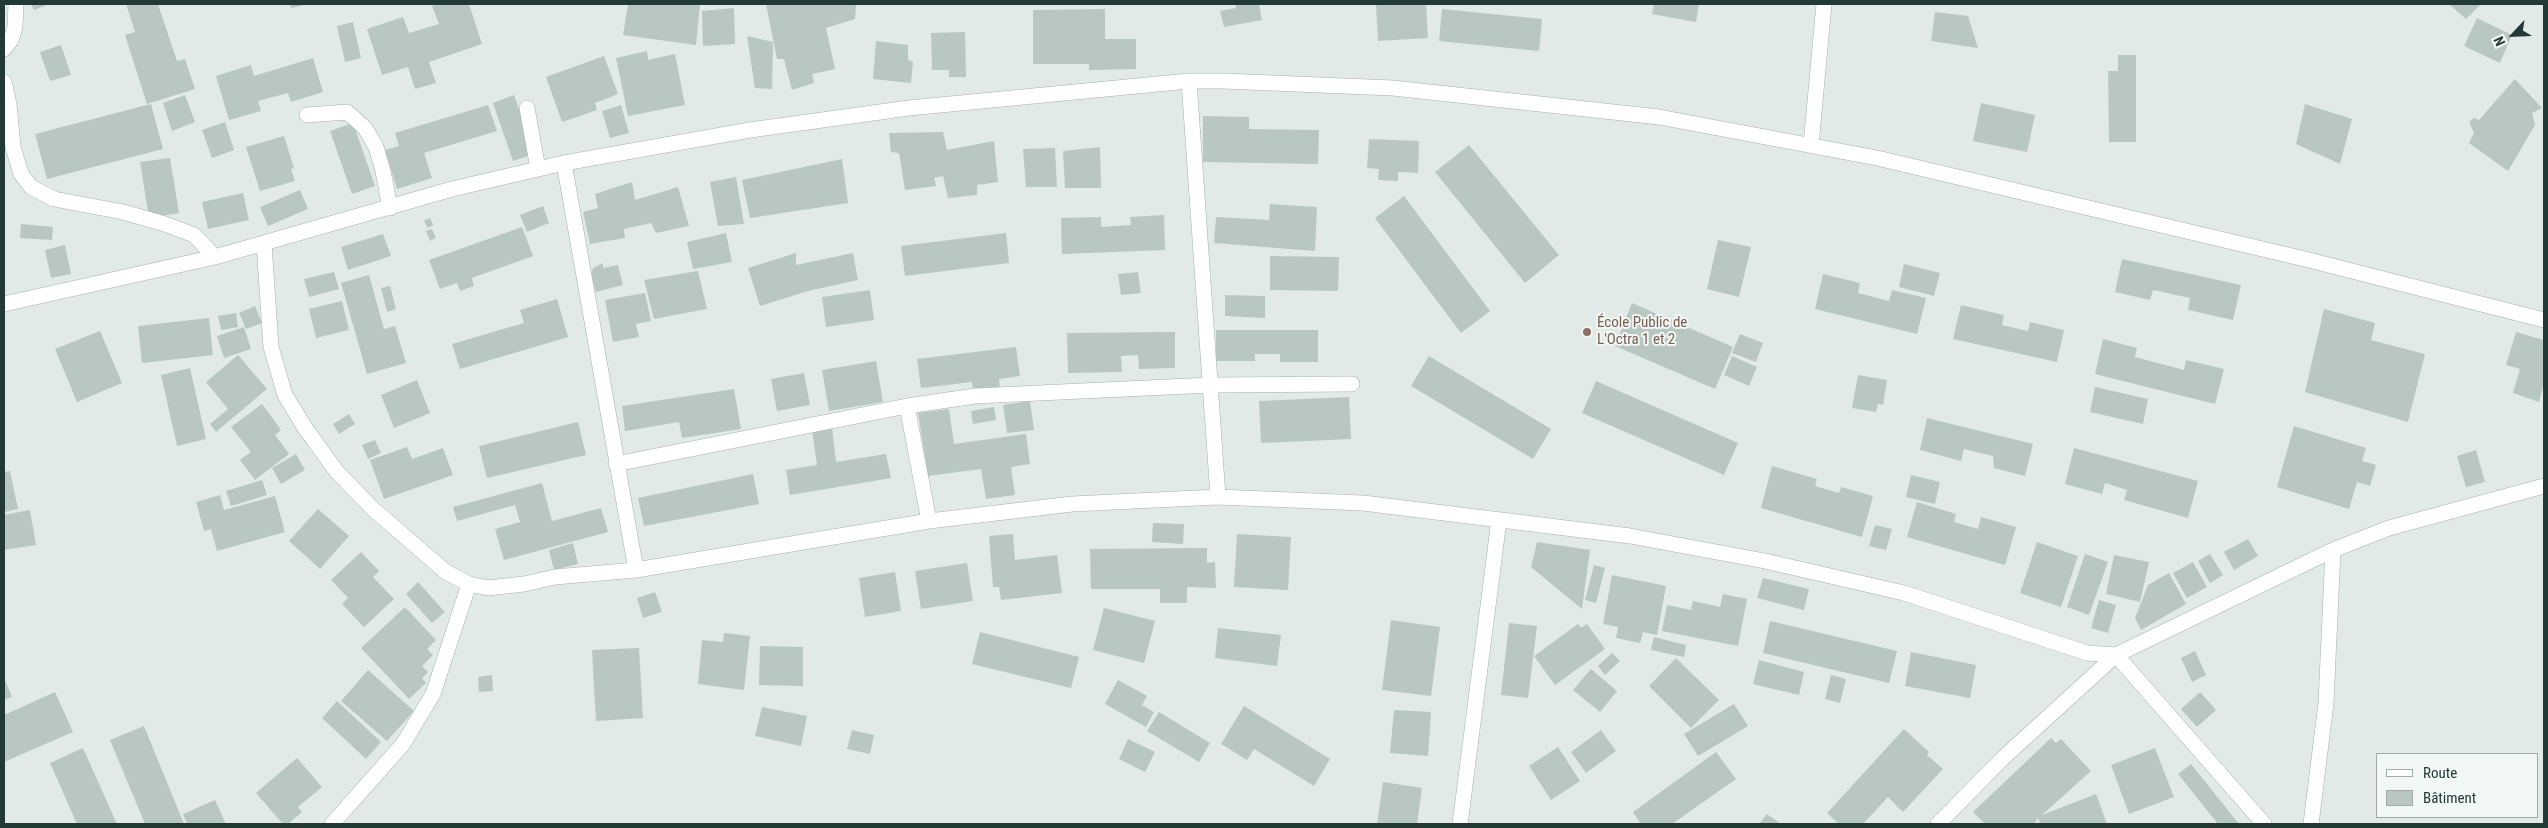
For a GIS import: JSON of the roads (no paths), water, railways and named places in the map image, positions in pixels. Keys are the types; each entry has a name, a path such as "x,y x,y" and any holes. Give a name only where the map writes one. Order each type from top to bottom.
{"street":[{"path":"4,49 11,40 15,27 16,4"},
{"path":"1811,145 1824,4"},
{"path":"1189,81 1218,497"},
{"path":"4,304 215,257 452,189 564,163 750,130 909,108 1189,81 1402,89 1659,117 1877,158 2062,201 2544,320"},
{"path":"4,82 10,104 14,147 22,174 31,187 54,199 123,212 165,224 194,235 215,257"},
{"path":"527,108 538,169"},
{"path":"307,115 347,112 365,128 376,147 390,208"},
{"path":"564,163 636,570"},
{"path":"264,244 271,347 285,395 305,428 337,472 373,509 446,572 469,584 488,588 524,584 555,577 636,570 929,521 1072,504 1218,497 1363,503 1630,536 1765,561 1904,593 2087,653 2116,655 2264,824"},
{"path":"616,464 907,406 975,396 1210,385 1352,384"},
{"path":"907,406 929,521"},
{"path":"1938,824 2003,758 2116,655 2333,550 2389,528 2544,486"},
{"path":"1460,824 1499,520"},
{"path":"2310,824 2326,703 2333,550"},
{"path":"332,824 403,744 434,694 469,584"}],"place":[{"name":"École Public de L'Octra 1 et 2","path":"1587,332"}]}
